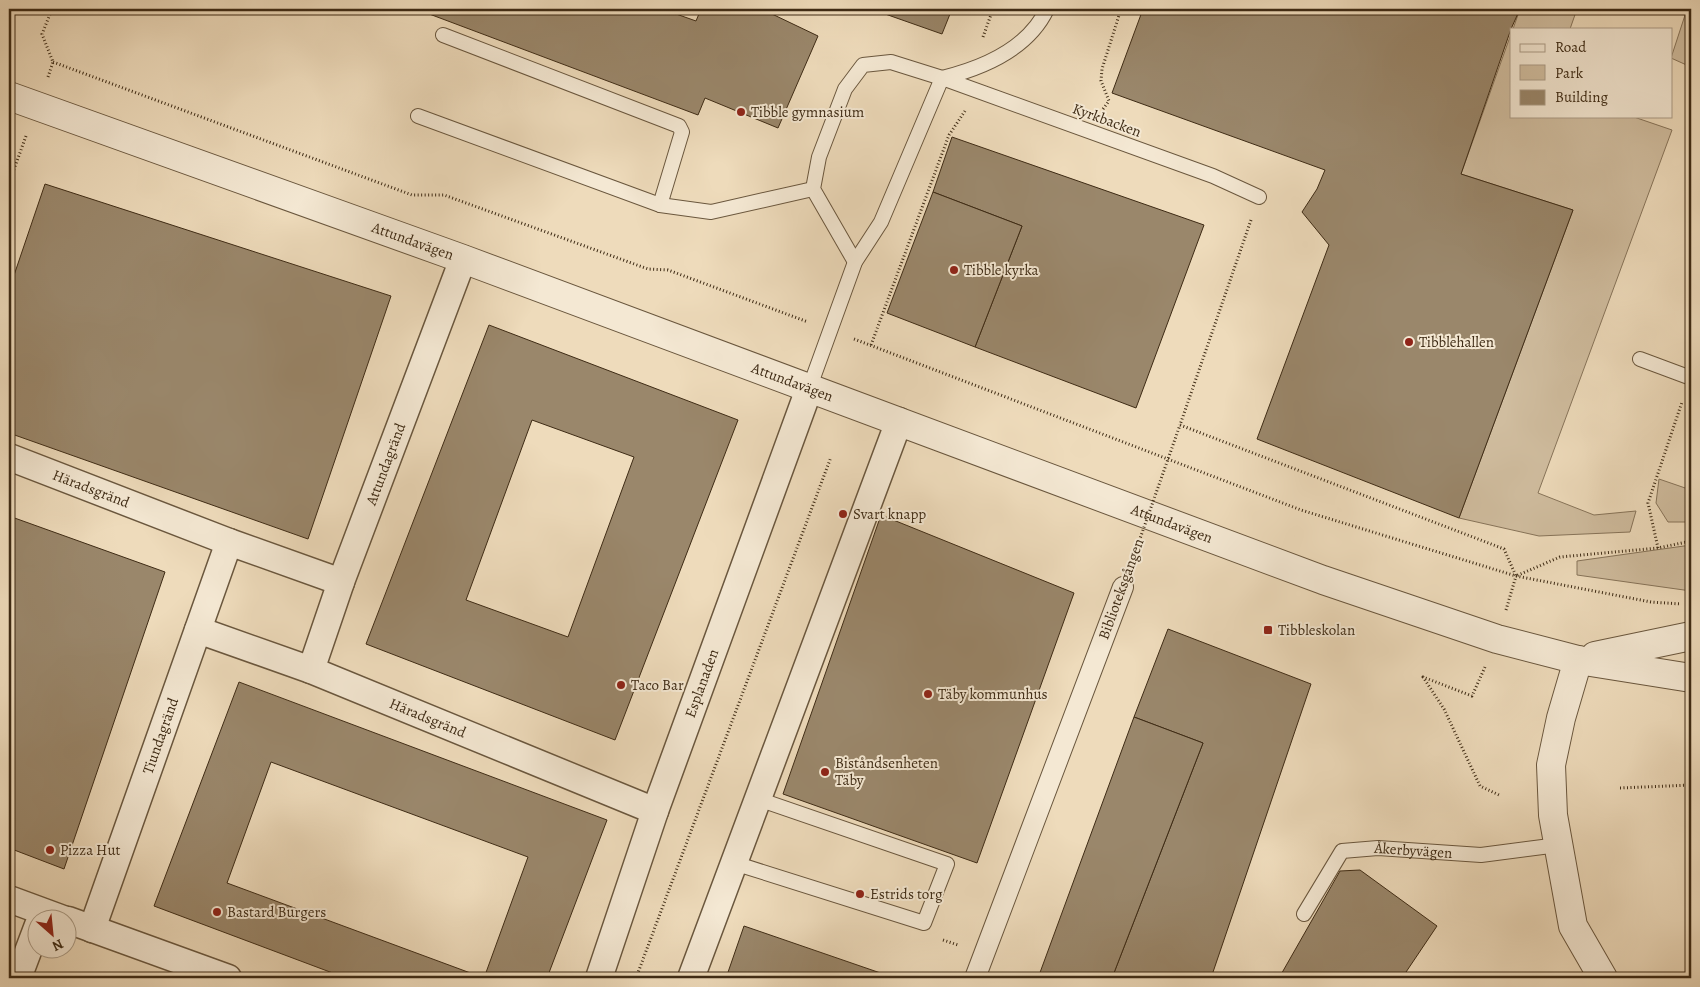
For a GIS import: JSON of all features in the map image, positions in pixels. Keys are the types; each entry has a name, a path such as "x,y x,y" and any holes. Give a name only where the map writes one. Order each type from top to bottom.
{"street":[{"name":"Attundavägen","path":"9,96 462,259 1323,580 1497,639 1578,660 1691,678"},
{"name":"Attundagränd","path":"311,670 341,582 462,259"},
{"name":"Esplanaden","path":"599,978 655,811 809,389"},
{"path":"691,978 899,421"},
{"name":"Häradsgränd","path":"9,457 229,542 341,582"},
{"name":"Tiundagränd","path":"92,929 229,542"},
{"name":"Biblioteksgången","path":"975,978 1123,587"},
{"name":"Häradsgränd","path":"198,630 311,670 655,811"},
{"name":"Attundavägen","path":"1578,660 1691,636"},
{"path":"1578,660 1551,765 1553,815 1573,926 1603,978"},
{"path":"9,899 32,910"},
{"path":"78,926 228,978"},
{"path":"18,978 28,960"}],"lane":[{"path":"809,389 829,329 855,262 881,222 942,78 972,70 1016,46 1042,19 1047,9"},
{"path":"443,35 679,126 682,132 660,205"},
{"name":"Kyrkbacken","path":"812,189 819,157 845,89 864,65 891,62 942,78 1213,176 1259,197"},
{"path":"418,116 660,205 711,212 812,189 855,262"},
{"path":"1640,359 1691,378"},
{"path":"734,863 924,924 947,864 758,798"},
{"name":"Åkerbyvägen","path":"1304,914 1342,851 1378,848 1481,855 1558,845"}],"path":[{"path":"9,183 53,62 42,34 52,9"},
{"path":"1103,109 1109,101 1101,81 1102,69 1121,9"},
{"path":"53,62 412,195 444,195 648,269 668,270 829,329 1301,510 1516,576 1651,602 1683,604"},
{"path":"871,345 949,135 978,91"},
{"name":"Biblioteksgången","path":"1123,587 1259,197"},
{"path":"1658,548 1648,503 1691,378"},
{"path":"1180,425 1504,549 1516,576"},
{"path":"636,978 831,457"},
{"path":"1516,576 1560,557 1658,548 1691,542"},
{"path":"1472,696 1423,677 1444,709 1480,786 1499,795"},
{"path":"1620,788 1691,784"}],"green space":[{"path":"1520,9 1577,9 1570,28 1513,28"},
{"path":"1687,9 1691,9 1691,67 1672,58"},
{"path":"1510,37 1510,118 1637,118 1672,130 1538,493 1594,515 1636,511 1630,532 1539,536 1459,518 1573,210 1461,174"},
{"path":"1659,479 1691,490 1691,522 1668,522 1656,503"},
{"path":"1691,545 1691,591 1577,575 1577,561"}],"building":[{"name":"Tibble gymnasium","path":"416,9 662,9 696,21 701,9 774,9 772,14 818,36 778,128 705,98 698,115"},
{"path":"871,9 952,9 942,34"},
{"name":"Tibblehallen","path":"1143,9 1520,9 1510,28 1461,174 1573,210 1459,518 1257,439 1329,245 1302,212 1317,189 1325,170 1112,93"},
{"path":"952,137 1204,225 1136,408 975,347 1022,226 933,192"},
{"path":"45,184 391,296 308,539 9,433 9,290"},
{"name":"Tibble kyrka","path":"933,192 1022,226 975,347 887,313"},
{"path":"489,325 738,420 615,740 366,644","holes":["532,420 634,457 568,637 466,600"]},
{"name":"Täby kommunhus","path":"881,515 1074,593 977,863 783,794"},
{"path":"9,516 165,572 64,869 9,848"},
{"path":"1168,629 1311,684 1211,978 1112,978 1203,743 1134,717"},
{"path":"239,682 607,820 547,978 484,978 346,978 154,906","holes":["271,762 528,857 484,978 227,883"]},
{"path":"1134,717 1203,743 1112,978 1038,978"},
{"path":"1360,870 1437,926 1402,978 1279,978 1340,871"},
{"path":"744,926 895,978 726,978"}],"place":[{"name":"Tibble gymnasium","path":"741,112"},
{"name":"Tibble kyrka","path":"954,270"},
{"name":"Tibblehallen","path":"1409,342"},
{"name":"Svart knapp","path":"843,514"},
{"name":"Tibbleskolan","path":"1268,630"},
{"name":"Taco Bar","path":"621,685"},
{"name":"Täby kommunhus","path":"928,694"},
{"name":"Biståndsenheten Täby","path":"825,772"},
{"name":"Pizza Hut","path":"50,850"},
{"name":"Estrids torg","path":"860,894"},
{"name":"Bastard Burgers","path":"217,912"}]}
